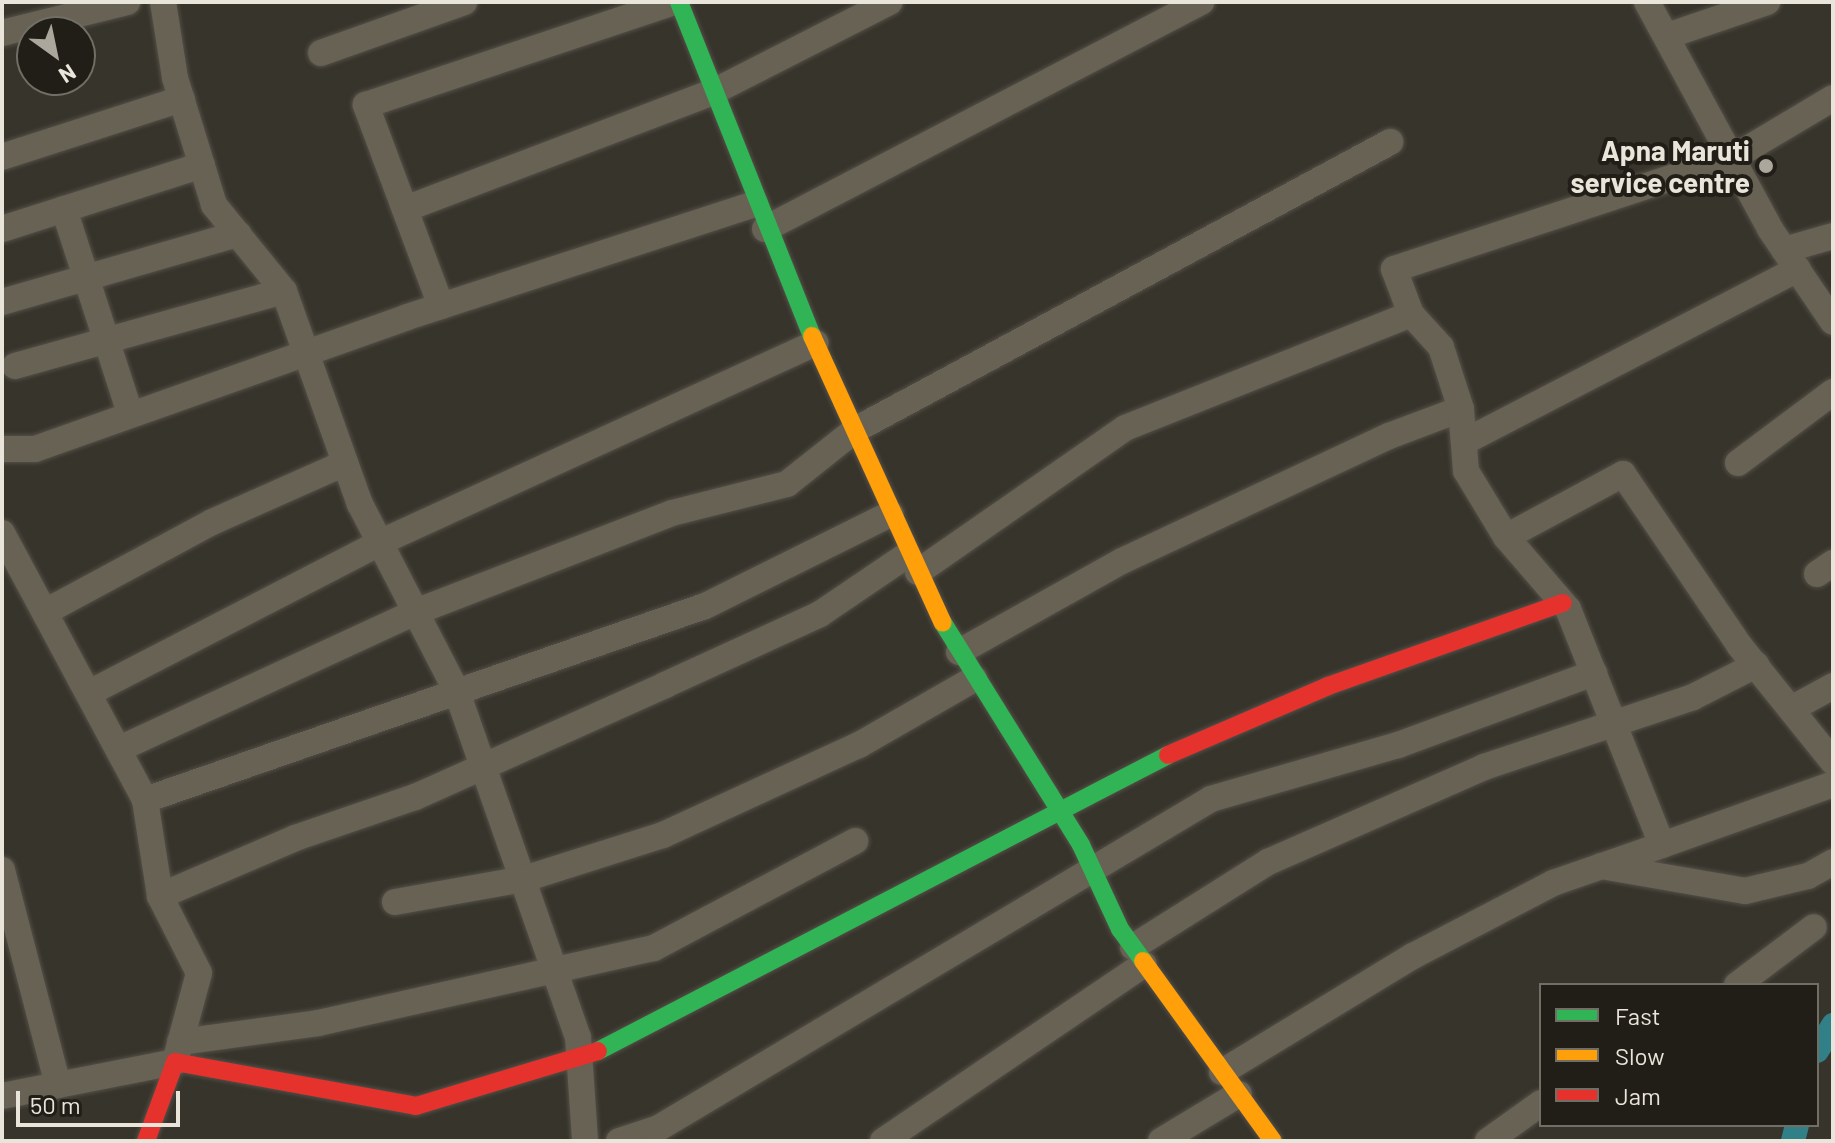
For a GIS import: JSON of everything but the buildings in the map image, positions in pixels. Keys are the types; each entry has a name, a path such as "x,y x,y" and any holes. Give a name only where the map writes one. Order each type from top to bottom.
{"street":[{"path":"2,33 127,2"},
{"path":"163,2 182,99 214,205 284,291 345,463 457,692 555,970 580,1061 585,1141"},
{"path":"321,53 464,2"},
{"path":"441,306 366,105 676,2 715,91 765,229 890,514 959,652 1091,866 1138,955 1273,1141"},
{"path":"405,209 715,91 890,2"},
{"path":"765,229 1201,2"},
{"path":"1647,2 1791,259 1833,322"},
{"path":"1667,36 1767,2"},
{"path":"1662,845 1563,603 1506,537 1466,471 1461,409 1441,347 1411,314 1394,269 1734,157 1833,98"},
{"path":"2,157 182,99"},
{"path":"119,749 418,611 672,513 787,484 855,430 1390,142"},
{"path":"2,229 202,165"},
{"path":"2,449 35,449 441,306 755,204"},
{"path":"64,209 104,344 130,413"},
{"path":"2,302 86,283 238,234"},
{"path":"1464,442 1833,236"},
{"path":"15,366 104,344 284,291"},
{"path":"160,896 483,765 820,614 913,564 1125,428 1411,314"},
{"path":"89,693 381,542 816,343"},
{"path":"1738,463 1833,392"},
{"path":"959,652 1122,561 1389,436 1461,409"},
{"path":"45,612 212,522 345,463"},
{"path":"1506,537 1623,474 1756,665 1833,762"},
{"path":"145,800 705,606 890,514"},
{"path":"2,533 145,800 160,896 199,973 177,1052 146,1141"},
{"path":"177,1052 416,1106 580,1061 1056,807 1328,686 1563,603"},
{"path":"883,1141 1268,862 1484,767 1693,697 1756,665"},
{"path":"619,1141 657,1129 1091,866 1211,799 1398,745 1594,673"},
{"path":"395,902 524,879 663,835 859,745 974,679"},
{"path":"1793,708 1833,686"},
{"path":"1222,1072 1413,956 1553,883 1833,784"},
{"path":"2,1096 58,1085 177,1052 654,948 855,841"},
{"path":"1601,866 1745,891 1833,862"},
{"path":"2,870 58,1085"},
{"path":"1740,983 1814,927"},
{"path":"1161,1141 1239,1094"},
{"path":"1488,1141 1539,1104"}],"waterway":[{"path":"1819,1048 1833,1025"},
{"path":"1793,1141 1796,1127"}],"traffic: fast":[{"path":"679,2 812,336"},
{"path":"943,623 1081,845 1120,929 1143,961"},
{"path":"598,1051 1168,755"}],"traffic: slow":[{"path":"812,336 943,623"},
{"path":"1143,961 1273,1141"}],"traffic: jam":[{"path":"1168,755 1328,686 1563,603"},
{"path":"146,1141 175,1062 416,1106 598,1051"}],"place":[{"name":"Apna Maruti service centre","path":"1766,166"}]}
